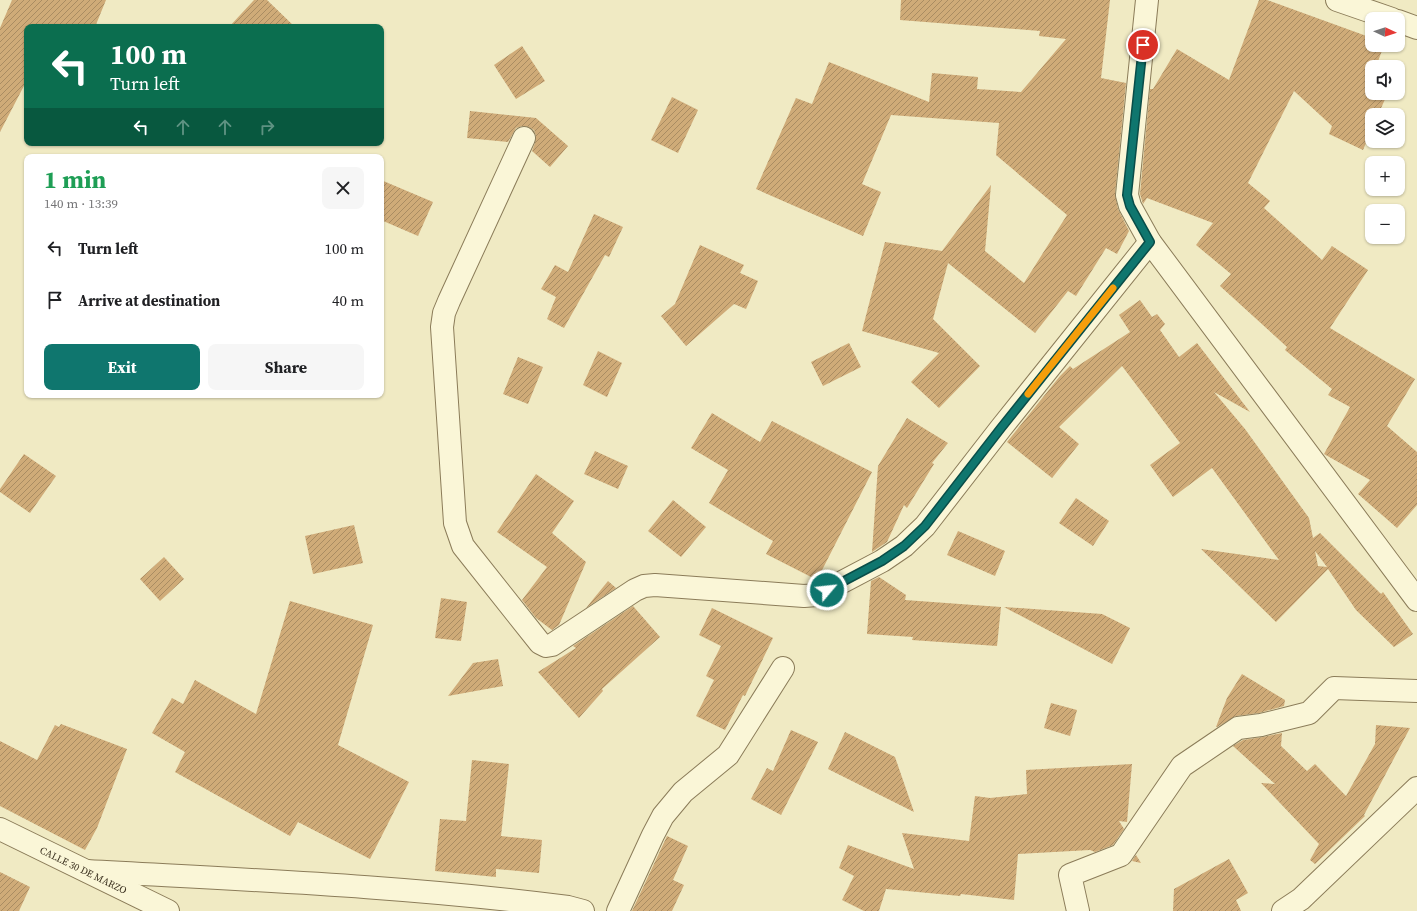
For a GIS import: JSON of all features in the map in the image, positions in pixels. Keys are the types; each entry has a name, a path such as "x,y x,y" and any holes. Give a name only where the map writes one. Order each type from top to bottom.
{"street":[{"path":"1147,0 1127,195 1130,206 1150,242 1417,600"},
{"path":"1337,0 1372,12"},
{"path":"1405,24 1417,28"},
{"path":"524,138 449,301 444,313 442,327 455,523 458,535 462,546 540,643 546,646 552,645 635,590 644,586 654,585 804,596 817,595 882,561 898,550 925,526 1001,428 1150,242"},
{"path":"618,911 653,834 663,816 683,792 728,755 783,668"},
{"path":"1078,911 1070,875 1121,855 1182,766 1238,728 1260,725 1309,713 1334,688 1417,691"},
{"path":"1283,911 1301,899 1417,788"},
{"name":"CALLE 30 DE MARZO","path":"0,829 168,911"},
{"path":"87,871 356,886 518,901 568,907 582,911"}],"building":[{"path":"12,0 106,0 96,24 24,24 24,86 0,132 0,28"},
{"path":"254,0 267,0 292,24 232,24"},
{"path":"901,0 1110,0 1101,78 1126,83 1115,194 1118,209 1129,231 1117,254 1106,248 1076,296 1068,291 1035,333 948,263 933,319 980,366 939,408 911,382 939,353 862,331 885,242 942,251 991,185 985,251 1024,283 1067,215 996,155 999,123 891,115 862,184 881,192 863,236 756,189 796,98 812,104 829,62 929,102 932,73 978,77 977,89 1021,92 1066,39 1039,36 1040,31 900,20"},
{"path":"1259,0 1267,0 1365,35 1365,52 1381,52 1379,60 1365,60 1365,100 1385,100 1381,108 1365,108 1365,145 1363,150 1329,134 1332,126 1294,91 1248,183 1270,201 1264,208 1322,260 1332,246 1368,270 1330,328 1415,379 1387,426 1417,452 1417,505 1397,528 1358,494 1370,480 1324,454 1350,407 1328,395 1332,389 1285,350 1287,347 1220,286 1231,274 1196,245 1213,223 1147,198 1143,204 1140,194 1150,89 1153,89 1177,49 1229,80"},
{"path":"522,46 545,81 516,99 494,65"},
{"path":"672,97 698,110 678,153 651,140"},
{"path":"470,111 536,118 568,146 550,167 532,151 536,136 534,130 529,127 522,126 516,128 508,142 467,138"},
{"path":"384,181 433,202 418,236 384,221"},
{"path":"594,214 623,227 609,257 605,255 564,328 547,319 556,297 541,289 555,265 568,272"},
{"path":"700,245 744,265 740,273 758,281 746,309 734,304 686,346 661,316 675,304"},
{"path":"1140,300 1152,317 1157,314 1165,324 1160,330 1179,357 1197,343 1250,412 1214,392 1245,429 1309,518 1313,538 1320,533 1381,594 1383,592 1413,634 1394,647 1356,610 1328,569 1276,622 1201,549 1279,560 1212,468 1173,497 1150,465 1180,443 1122,366 1059,427 1079,444 1052,478 1007,442 1060,376 1070,366 1073,369 1130,332 1119,315","holes":["1315,551 1327,567 1318,566"]},
{"path":"849,343 861,367 823,386 811,362"},
{"path":"598,351 622,363 607,397 583,385"},
{"path":"518,357 543,367 528,404 503,394"},
{"path":"712,413 760,442 772,421 872,472 817,580 766,554 773,541 709,503 728,470 691,448"},
{"path":"907,418 948,443 932,463 934,464 907,508 904,505 887,542 872,552 878,466"},
{"path":"595,451 628,466 618,489 584,474"},
{"path":"24,454 56,476 30,513 0,492 0,489"},
{"path":"536,474 574,501 552,533 586,562 559,625 552,630 536,618 522,600 547,567 497,532"},
{"path":"1076,498 1109,521 1093,546 1059,523"},
{"path":"673,500 706,527 681,557 648,531"},
{"path":"354,525 363,563 313,574 305,536"},
{"path":"958,531 1005,551 995,576 947,555"},
{"path":"164,557 184,579 160,601 140,579"},
{"path":"879,577 906,595 905,600 1001,607 997,646 912,640 913,637 867,634 871,581"},
{"path":"608,581 616,588 586,608"},
{"path":"441,598 467,602 461,641 435,638"},
{"path":"290,601 373,625 338,745 409,782 370,859 298,822 290,836 175,772 185,752 152,733 172,698 183,704 195,680 256,714"},
{"path":"633,606 660,637 602,689 603,691 579,718 538,672 576,648 573,646"},
{"path":"1004,607 1102,614 1130,628 1112,664"},
{"path":"712,608 773,638 745,696 743,695 725,730 696,716 714,680 706,676 721,646 699,635"},
{"path":"498,659 503,686 448,696 473,663"},
{"path":"1242,674 1285,700 1284,706 1259,713 1236,716 1216,727 1227,698"},
{"path":"1051,703 1077,710 1070,736 1044,728"},
{"path":"61,724 127,749 97,828 85,850 0,806 0,741 37,760 55,725 59,727"},
{"path":"1376,725 1410,728 1364,815 1365,816 1315,864 1310,860 1319,844 1261,783 1275,784 1233,746 1243,740 1282,733 1281,746 1307,771 1315,764 1346,796 1375,744"},
{"path":"791,730 818,742 781,815 751,799 767,768 773,771"},
{"path":"845,732 895,757 914,812 828,769"},
{"path":"472,760 509,764 501,836 542,840 539,873 496,869 496,877 435,871 440,819 466,821"},
{"path":"1132,764 1127,822 1119,821 1124,829 1113,845 1095,852 1090,850 1018,854 1014,900 961,894 960,896 886,889 879,911 864,911 842,900 854,876 839,868 848,845 914,869 902,833 969,841 975,796 990,798 1027,794 1026,770"},
{"path":"667,836 688,846 673,880 684,885 672,911 632,911"},
{"path":"1136,855 1141,863 1132,861"},
{"path":"1229,859 1248,893 1236,900 1241,911 1173,911 1174,889"},
{"path":"0,872 30,887 19,911 0,911"}],"slow traffic":[{"path":"1028,394 1113,288"}],"route":[{"path":"827,590 882,561 904,546 925,526 1001,428 1150,242 1130,206 1127,195 1143,45"}]}
